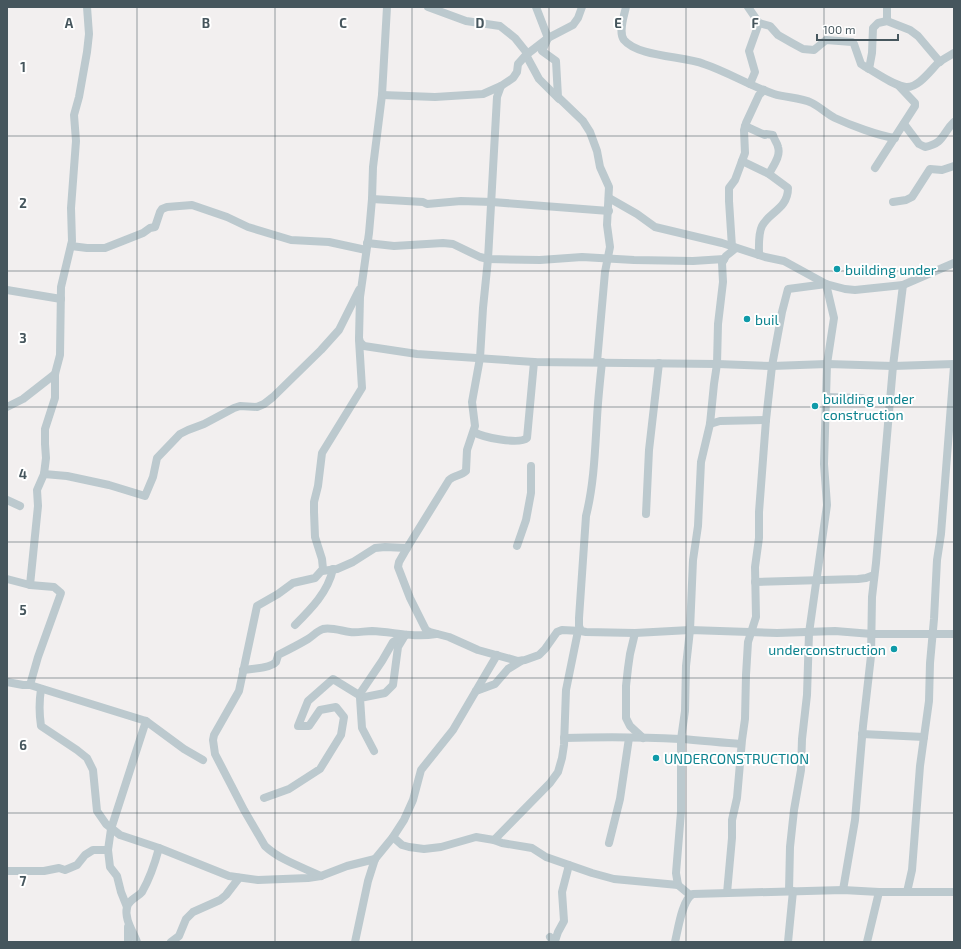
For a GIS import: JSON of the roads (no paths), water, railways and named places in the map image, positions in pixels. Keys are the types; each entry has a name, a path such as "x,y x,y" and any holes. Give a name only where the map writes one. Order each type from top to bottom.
{"street":[{"path":"30,585 38,506 37,490 44,474 46,458 45,429 55,398 55,374 60,350 61,286 71,246 71,208 76,141 74,115 79,97 87,52 89,34 87,7"},
{"path":"322,571 322,558 315,536 314,502 318,486 322,453 362,388 359,338 362,286 372,199 373,167 382,95 387,7"},
{"path":"428,7 466,21 500,26 515,38 526,54 539,79 558,99 583,121 590,132 600,167 608,183 608,225 610,247 605,272 595,456 586,516 579,631 566,690 562,758 558,772 550,783 494,840"},
{"path":"536,7 548,38 542,51 556,61 558,99"},
{"path":"382,95 406,97 456,96 486,93 513,78 517,72 518,64 526,54 548,38 573,25 578,18 582,7"},
{"path":"626,7 621,33 629,44 661,56 683,58 702,63 774,94 794,97 812,103 835,118 895,138"},
{"path":"748,7 759,23 770,26 784,39 803,49 814,50 826,40 852,42 861,64 898,85 906,87 912,86 920,81 940,62 954,53"},
{"path":"887,7 887,21"},
{"path":"869,69 872,53 873,28 878,23 887,21 914,32 940,62"},
{"path":"750,84 755,72 749,51 759,23"},
{"path":"875,168 915,106 915,103 898,85"},
{"path":"501,86 498,93 492,202 480,358 472,402 475,420 474,432 467,450 466,472 450,480 398,565 399,571 424,628 430,632 449,637 478,650 521,661"},
{"path":"678,885 676,873 681,812 681,739 685,711 686,666 690,630 693,560 698,526 701,462 710,424 717,364 718,324 723,282 722,267 724,259 734,247 729,192 730,186 735,180 746,148 745,126 759,94 764,90"},
{"path":"904,124 919,144 925,147 936,144 940,141 954,122"},
{"path":"745,126 764,135 773,135 779,151 769,174"},
{"path":"742,161 769,174 787,186 788,192 781,207 769,216 762,226 759,255"},
{"path":"893,202 906,200 912,197 930,169 942,170 954,166"},
{"path":"609,198 637,214 655,227 722,243 759,255 784,261 826,284 845,289 855,290 903,285 954,263"},
{"path":"372,199 417,201 427,204 461,201 492,202 609,211"},
{"path":"71,246 98,248 111,246 143,234 150,228 155,227 162,209 187,205 227,217 248,228 291,240 367,246 443,243 453,244 480,257 488,259 540,260 582,257 693,261 724,259"},
{"path":"788,942 791,891 790,847 794,810 801,770 802,739 807,695 809,633 827,505 824,464 828,364 834,318 826,284"},
{"path":"727,893 732,820 737,798 745,719 748,642 756,617 754,582 759,538 758,512 772,366 788,289 826,284"},
{"path":"843,890 855,820 862,734 870,667 872,597 893,366 903,285"},
{"path":"44,474 67,476 109,485 126,492 145,496 153,478 157,458 180,434 204,424 234,408 240,406 256,407 273,398 339,330 362,286"},
{"path":"7,290 61,299"},
{"path":"359,338 360,342 367,347 417,354 534,362 772,366 828,364 893,366 954,365 950,472 937,560 929,701 920,766 912,870 907,892"},
{"path":"474,432 482,436 504,440 522,440 527,438 534,362"},
{"path":"646,514 649,450 659,363"},
{"path":"7,407 23,399 55,374"},
{"path":"827,397 862,398"},
{"path":"710,424 720,421 766,420"},
{"path":"517,546 526,520 531,494 532,466"},
{"path":"7,500 20,506"},
{"path":"321,876 287,861 270,851 265,846 244,810 215,754 213,740 214,735 238,691 257,606 293,583 315,578 322,571 333,569 359,559 376,548 407,548"},
{"path":"295,625 322,596 326,585 331,579 333,569"},
{"path":"754,582 866,578 874,575"},
{"path":"7,579 30,585 54,587 61,593 38,657 30,685"},
{"path":"243,670 259,669 275,663 278,656 323,629 351,632 370,631 425,636 437,634"},
{"path":"476,692 495,684 508,669 521,661 540,654 557,632 562,630 635,633 690,630 809,633 835,631 872,634 954,634"},
{"path":"635,633 626,686 626,718 630,726 643,738"},
{"path":"374,751 362,728 360,698 385,693 393,685 398,647 406,635"},
{"path":"264,798 288,789 320,769 341,735 344,717 336,707 320,710 309,726 298,726 308,701 333,679 359,695 393,642 406,635"},
{"path":"355,942 368,881 375,859 393,837 404,820 410,807 420,772 453,730 497,655"},
{"path":"7,682 30,685 146,721 184,749 203,760"},
{"path":"41,689 39,714 41,726 78,750 87,758 92,770 97,811 100,817 111,829 120,835 159,848 208,869 229,876 258,880 285,880 321,876 347,866 375,859"},
{"path":"128,942 127,907 117,876 110,867 108,850 111,829 146,721"},
{"path":"862,734 924,737"},
{"path":"564,738 681,739 713,743 742,744"},
{"path":"610,843 630,738"},
{"path":"393,837 402,845 424,849 441,847 476,837 494,840 502,843 532,848 546,857 614,879 678,885 690,895"},
{"path":"127,907 130,902 141,893 154,866 159,848"},
{"path":"7,871 44,871 59,868 65,870 77,865 85,855 93,850 108,850"},
{"path":"550,937 553,941 555,941 564,921 562,892 569,865"},
{"path":"171,942 178,936 186,918 193,912 220,900 226,895 239,878"},
{"path":"675,942 685,903 690,895 693,894 843,890 879,892 954,892"},
{"path":"868,942 879,892"},
{"path":"128,920 137,942"}],"place":[{"name":"building under","path":"837,269"},
{"name":"buil","path":"747,319"},
{"name":"building under construction","path":"815,406"},
{"name":"underconstruction","path":"894,649"},
{"name":"UNDERCONSTRUCTION","path":"656,758"}]}
